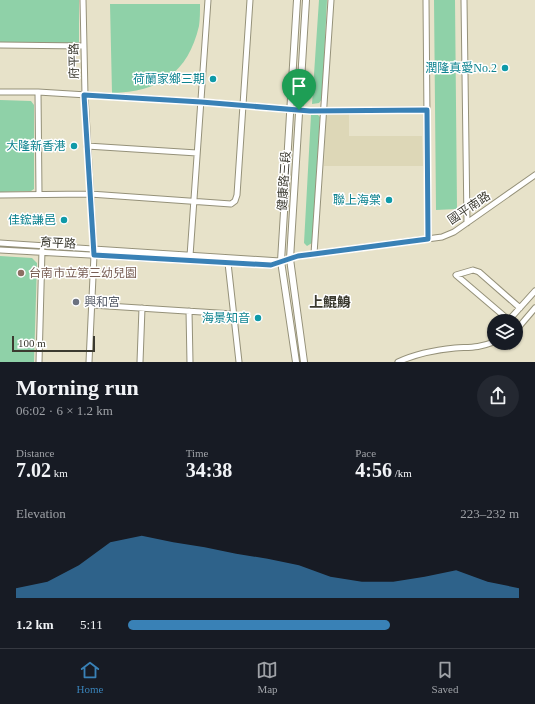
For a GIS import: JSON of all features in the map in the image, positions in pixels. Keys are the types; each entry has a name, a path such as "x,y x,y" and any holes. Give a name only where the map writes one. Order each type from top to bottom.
{"street":[{"name":"府平路","path":"83,0 84,95 94,255 89,362"},
{"path":"190,257 208,0"},
{"path":"0,195 90,194 232,204 235,201 250,0"},
{"name":"健康路三段","path":"296,362 281,261 297,0"},
{"name":"健康路三段","path":"304,362 290,259 306,0"},
{"path":"314,254 332,0"},
{"path":"426,0 428,239"},
{"path":"464,0 467,223"},
{"path":"0,45 84,46"},
{"path":"0,92 38,92 201,102 299,110 427,110"},
{"path":"38,92 39,194"},
{"path":"87,146 198,153"},
{"name":"國平南路","path":"290,259 314,254 442,237 454,232 535,175"},
{"name":"育平路","path":"0,243 190,257 228,263 271,265 290,259"},
{"path":"39,362 42,246"},
{"name":"育平路","path":"0,250 94,255 281,261"},
{"path":"228,263 239,362"},
{"path":"501,314 456,275 473,270 479,272 520,308"},
{"path":"515,314 535,291"},
{"path":"92,305 233,314"},
{"path":"140,362 142,308"},
{"path":"523,321 535,308"},
{"path":"189,311 190,362"},
{"path":"398,362 412,355 454,348 482,347 487,345"}],"shaded area":[{"path":"329,114 349,114 349,136 422,136 423,166 324,166 326,117"}],"green space":[{"path":"0,0 79,0 79,46 0,46"},
{"path":"319,0 327,0 322,99 319,103 312,104"},
{"path":"434,0 455,0 457,209 436,210"},
{"path":"110,4 200,4 199,26 194,42 179,68 169,77 144,89 112,93"},
{"path":"0,100 31,101 34,105 34,189 31,191 0,192"},
{"path":"314,114 320,117 312,243 307,246 304,243 311,115"},
{"path":"0,256 32,258 37,263 34,362 0,362"}],"place":[{"name":"潤隆真愛No.2","path":"505,68"},
{"name":"荷蘭家鄉三期","path":"213,79"},
{"name":"大隆新香港","path":"74,146"},
{"name":"聯上海棠","path":"389,200"},
{"name":"佳鋐謙邑","path":"64,220"},
{"name":"台南市立第三幼兒園","path":"21,273"},
{"name":"興和宮","path":"76,302"},
{"name":"海景知音","path":"258,318"}],"district":[{"name":"上鯤鯓","path":"330,302"}],"route":[{"path":"84,95 299,110 427,110 428,239 298,256 271,265 94,255 84,95"}]}
